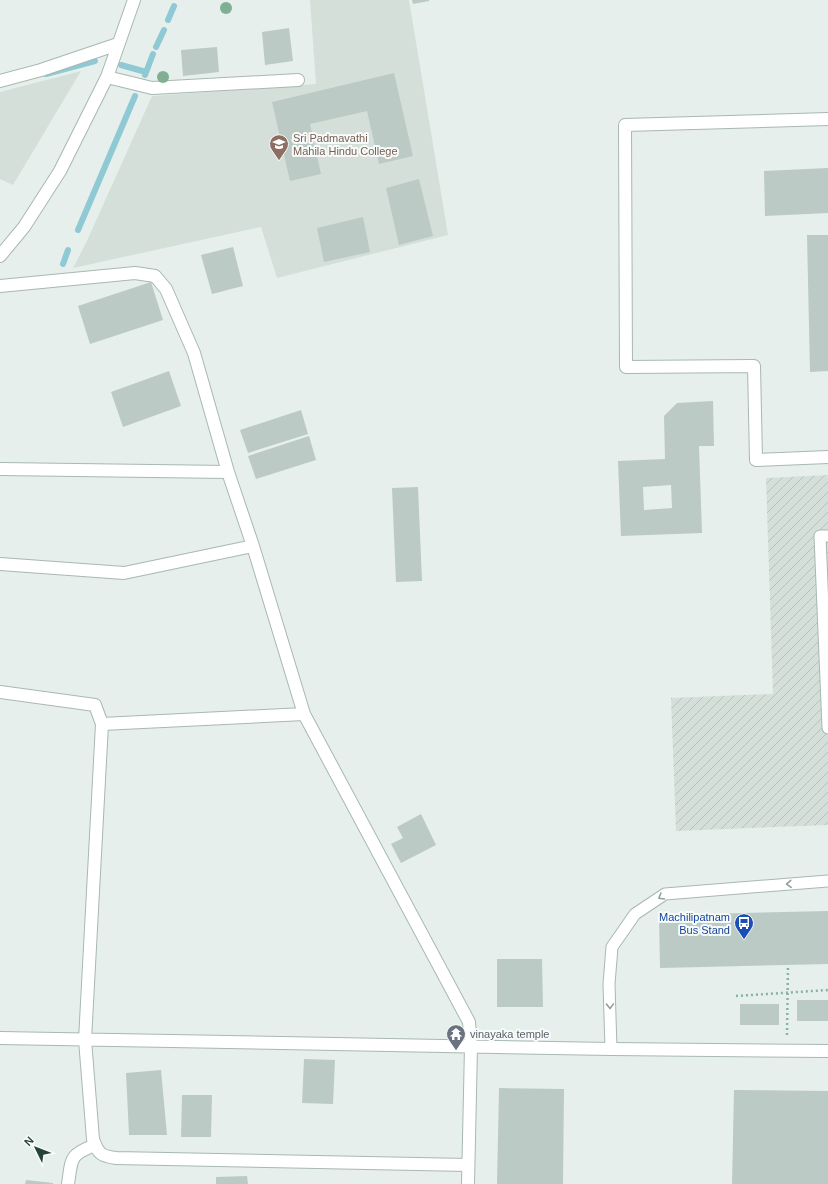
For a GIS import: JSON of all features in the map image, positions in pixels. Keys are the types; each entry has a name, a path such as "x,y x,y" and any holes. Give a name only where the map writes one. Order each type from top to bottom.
{"street":[{"path":"0,256 24,227 60,171 107,77 134,0"},
{"path":"0,81 41,70 118,44"},
{"path":"107,77 152,88 298,80"},
{"path":"828,119 625,125 626,367 754,366 756,460 828,457"},
{"path":"0,286 135,273 155,276 166,289 194,353 228,472 304,714 469,1022 471,1046 468,1184"},
{"path":"0,469 228,472"},
{"path":"0,564 124,573 252,546"},
{"path":"0,692 94,705 102,724 85,1040 93,1139 96,1150 103,1156 116,1158 468,1165"},
{"path":"102,724 304,714"},
{"path":"0,1038 611,1049 828,1051"},
{"path":"68,1184 71,1160 76,1154 95,1145"}],"lane":[{"path":"828,536 820,536 828,728"},
{"path":"611,1049 609,984 612,947 635,914 665,894 828,881"}],"path":[{"path":"787,1051 788,965"},
{"path":"736,996 828,990"}],"shaded area":[{"name":"Sri Padmavathi Mahila Hindu College","path":"310,0 409,0 448,235 277,278 261,227 73,268 86,243 152,96 316,84"},
{"path":"81,71 13,185 0,179 0,92"},
{"path":"828,475 828,825 676,831 671,698 773,694 766,478"}],"building":[{"path":"412,0 429,0 429,1 413,4"},
{"path":"289,28 293,61 265,65 262,32"},
{"path":"217,47 219,72 183,76 181,50"},
{"path":"394,73 413,156 379,164 367,111 310,124 321,174 290,181 272,102"},
{"path":"828,168 828,213 765,216 764,171"},
{"path":"419,179 433,236 399,245 386,188"},
{"path":"363,217 370,252 324,262 317,228"},
{"path":"807,235 828,235 828,371 810,372"},
{"path":"233,247 243,286 212,294 201,255"},
{"path":"151,282 163,320 90,344 78,306"},
{"path":"169,371 181,406 123,427 111,392"},
{"path":"713,401 714,446 699,446 702,533 621,536 618,461 665,459 664,416 677,403","holes":["671,485 672,508 644,510 643,487"]},
{"path":"301,410 308,434 248,453 240,430"},
{"path":"309,436 316,460 256,479 248,456"},
{"path":"418,487 422,581 396,582 392,488"},
{"path":"421,814 436,845 401,863 391,844 403,838 397,827"},
{"name":"Machilipatnam Bus Stand","path":"828,911 828,964 660,968 659,915"},
{"path":"497,959 542,959 543,1007 497,1007"},
{"path":"797,1000 828,1000 828,1021 797,1021"},
{"path":"740,1004 779,1004 779,1025 740,1025"},
{"path":"304,1059 335,1060 333,1104 302,1103"},
{"path":"161,1070 167,1135 129,1135 126,1073"},
{"path":"499,1088 564,1089 563,1184 497,1184"},
{"path":"734,1090 828,1091 828,1184 732,1184"},
{"path":"182,1095 212,1095 211,1137 181,1137"},
{"path":"247,1176 248,1184 216,1184 216,1177"},
{"path":"26,1180 53,1183 53,1184 25,1184"}],"waterway":[{"path":"168,20 174,6"},
{"path":"156,47 164,30"},
{"path":"145,75 153,54"},
{"path":"46,74 95,61"},
{"path":"121,65 146,72"},
{"path":"78,230 135,96"},
{"path":"63,264 68,250"}],"place":[{"name":"Sri Padmavathi Mahila Hindu College","path":"279,161"},
{"name":"Machilipatnam Bus Stand","path":"744,940"},
{"name":"vinayaka temple","path":"456,1051"}]}
